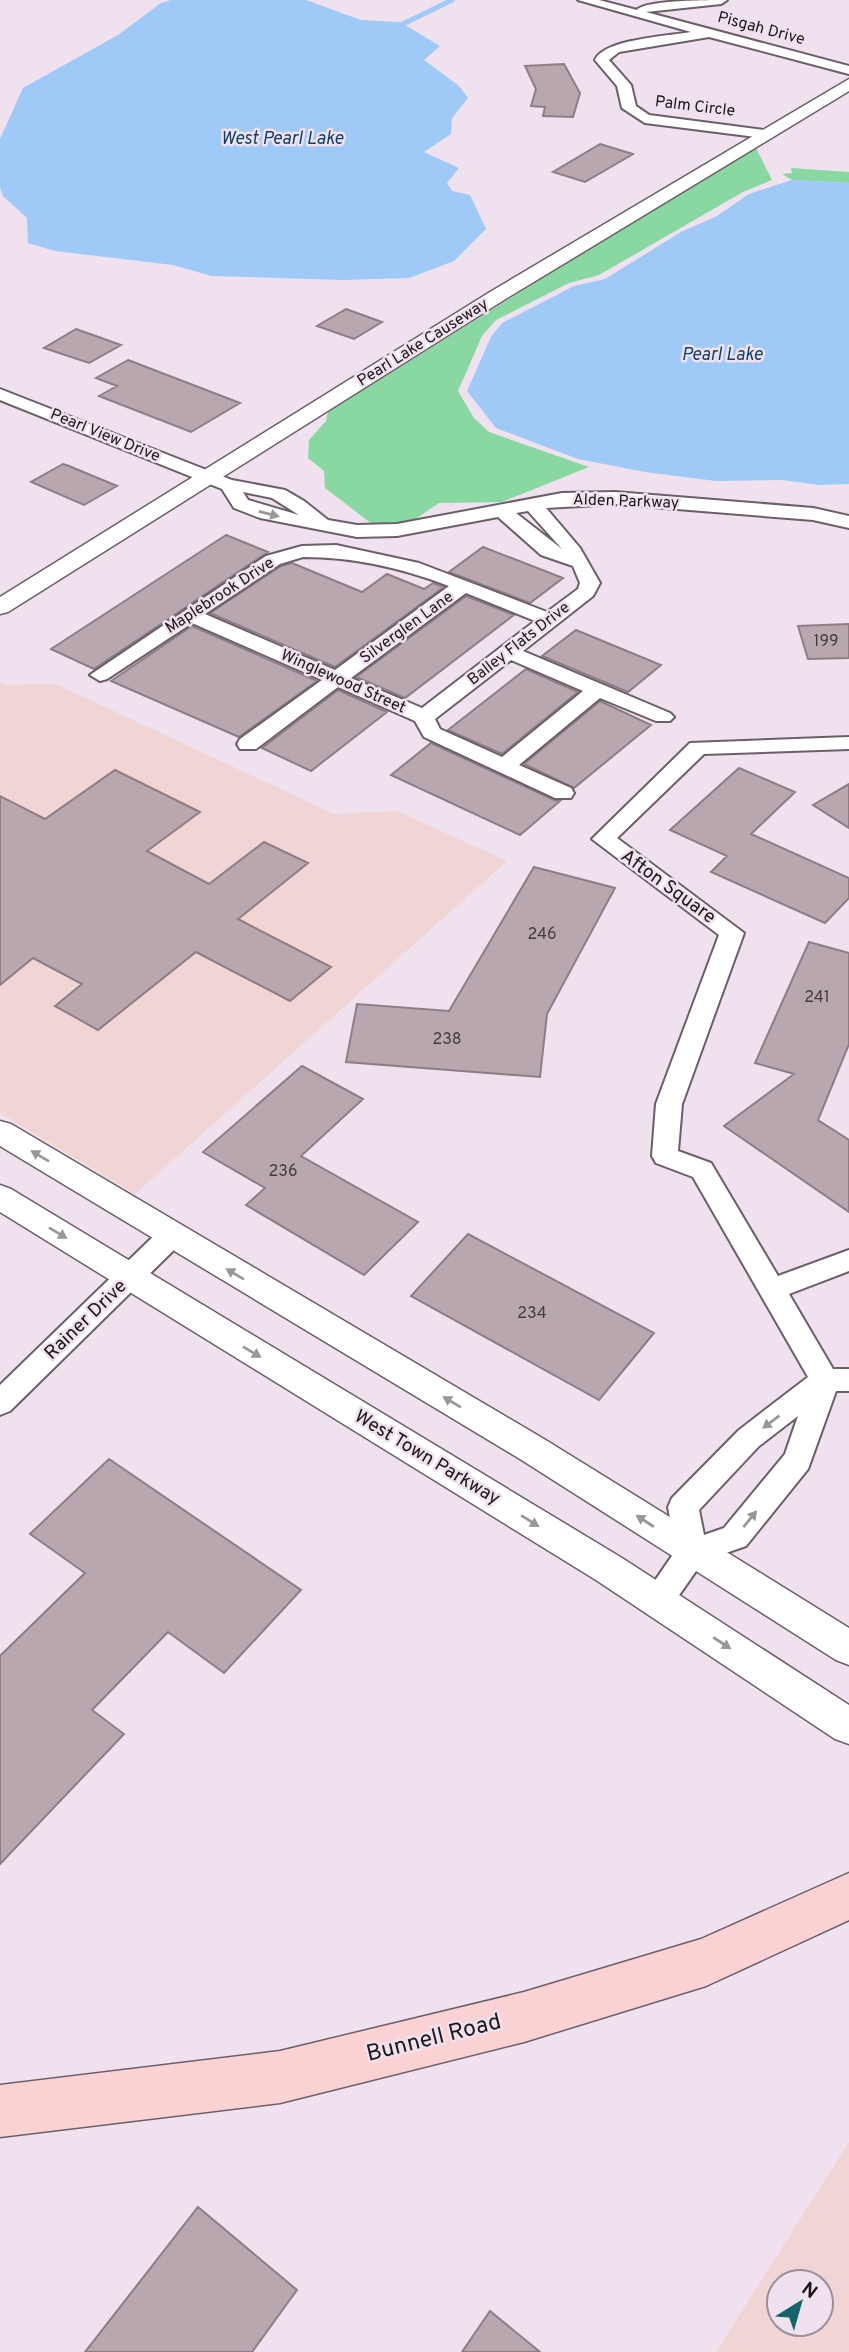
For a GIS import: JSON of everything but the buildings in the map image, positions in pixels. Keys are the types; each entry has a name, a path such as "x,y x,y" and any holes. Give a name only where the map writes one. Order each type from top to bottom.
{"main road":[{"name":"Bunnell Road","path":"0,2111 279,2077 524,2017 706,1962 849,1896"}],"street":[{"name":"Pisgah Drive","path":"584,0 849,70"},
{"path":"624,10 721,0"},
{"name":"Palm Circle","path":"709,33 615,49 604,55 602,60 629,92 629,108 645,119 764,134"},
{"name":"Pearl Lake Causeway","path":"0,607 220,481 497,296 849,84"},
{"name":"Pearl View Drive","path":"0,394 220,481"},
{"name":"Alden Parkway","path":"220,481 241,504 267,514 357,531 397,530 562,499 615,498 813,514 849,522"},
{"name":"Balley Flats Drive","path":"424,717 586,592 590,583 568,542 533,505"},
{"path":"503,511 548,551 576,561"},
{"name":"Maplebrook Drive","path":"100,675 273,560 302,551 400,562 464,585 549,621"},
{"name":"Silverglen Lane","path":"248,744 464,585"},
{"name":"Winglewood Street","path":"191,615 424,717 431,733 563,793"},
{"path":"509,652 663,717"},
{"path":"504,766 598,689"},
{"name":"Afton Square","path":"837,1380 797,1337 773,1289 702,1170 665,1156 669,1104 732,933 603,839 698,748 849,743"},
{"path":"0,1132 532,1449 692,1552 849,1648"},
{"name":"West Town Parkway","path":"0,1197 130,1279 426,1456 849,1726"},
{"name":"Rainer Drive","path":"0,1403 130,1279 171,1236"},
{"path":"773,1289 849,1260"},
{"path":"692,1552 683,1507 749,1438 837,1380"},
{"path":"657,1601 692,1552 736,1537 798,1460 837,1380"}],"shaded area":[{"path":"0,682 8,685 56,684 334,814 397,811 507,861 135,1194 0,1113"},
{"path":"849,2142 849,2352 716,2352 765,2275 765,2338 835,2338 835,2268 769,2268"}],"green space":[{"path":"755,146 772,180 743,192 599,275 569,283 496,320 482,336 458,391 474,418 489,432 589,467 502,502 439,503 414,520 397,524 372,524 325,488 324,471 308,458 309,440 326,421 328,412"},
{"path":"791,168 849,172 849,183 792,180 782,174 792,173"}],"water":[{"name":"West Pearl Lake","path":"171,0 306,0 361,20 400,22 440,46 424,60 459,86 468,98 452,118 451,134 424,152 459,168 447,183 452,191 470,195 486,229 454,261 409,278 343,280 212,276 173,265 55,251 28,243 27,218 3,196 0,187 0,139 23,88 118,35 161,3"},
{"name":"Pearl Lake","path":"792,180 849,183 849,484 820,485 782,480 716,481 645,472 578,459 496,428 467,391 491,337 502,323 574,286 605,279 681,232 717,216 749,194"}],"waterway":[{"path":"403,24 452,0"}]}
